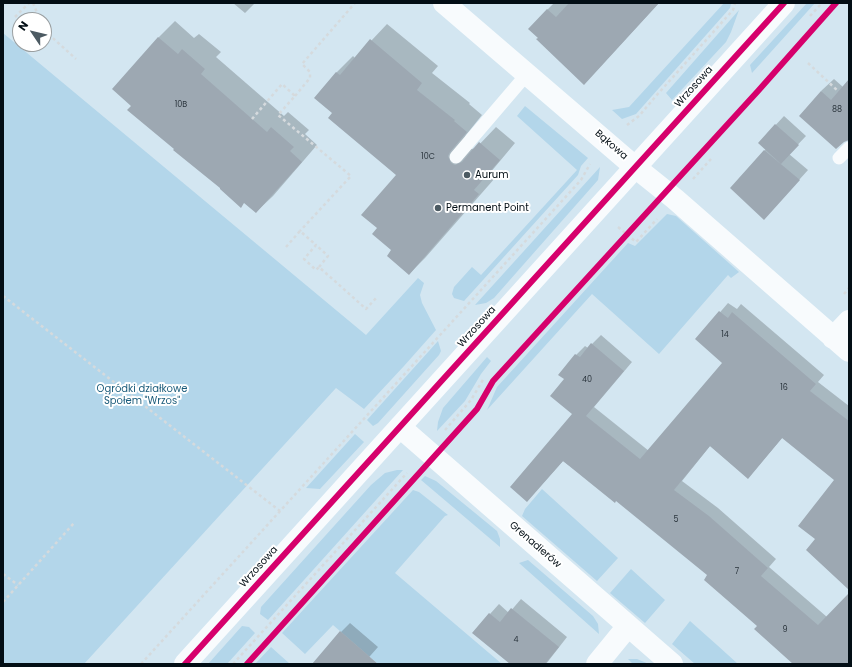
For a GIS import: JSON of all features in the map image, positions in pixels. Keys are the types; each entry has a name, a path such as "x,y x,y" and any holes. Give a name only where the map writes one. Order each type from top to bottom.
{"street":[{"name":"Bąkowa","path":"444,3 675,199 841,345"},
{"name":"Wrzosowa","path":"185,664 784,3"},
{"path":"841,345 849,321"},
{"name":"Grenadierów","path":"400,427 672,664"},
{"path":"597,664 628,626"}],"lane":[{"path":"456,157 527,74"},
{"path":"839,158 849,148"}],"path":[{"path":"20,12 29,3"},
{"path":"286,247 351,176 278,115 310,78 310,72 302,64 355,3"},
{"path":"626,125 639,116 662,91 733,10 735,3"},
{"path":"52,37 76,59"},
{"path":"808,63 838,91"},
{"path":"252,119 282,84 295,96"},
{"path":"141,664 580,180 594,158"},
{"path":"691,181 711,159"},
{"path":"636,242 660,216"},
{"path":"621,240 631,229"},
{"path":"300,231 328,256 316,270 304,259 316,246"},
{"path":"319,267 366,309 377,296"},
{"path":"3,296 280,510"},
{"path":"233,664 407,473"},
{"path":"3,602 76,522"},
{"path":"3,574 18,585"}],"green space":[{"path":"724,3 731,3 730,8 636,114 622,119 612,110 629,107"},
{"path":"807,3 815,3 752,73 750,65"},
{"path":"739,10 726,42 672,100 666,93"},
{"name":"Ogródki działkowe Społem \"Wrzos\"","path":"3,33 12,40 12,52 26,52 366,335 418,278 424,283 420,295 422,303 436,330 364,409 336,388 84,664 3,664"},
{"path":"525,106 588,158 581,166 578,175 464,301 454,298 452,294 454,287 472,267 481,275 577,170 517,116"},
{"path":"600,167 598,180 494,298 486,303 475,305"},
{"path":"667,214 676,216 739,272 731,278 728,275 659,354 592,294 487,410 497,387 628,243 635,246"},
{"path":"438,341 441,351 439,355 378,423 373,426 367,420"},
{"path":"487,357 491,361 481,374 465,401 437,431 438,422 443,408"},
{"path":"355,434 364,442 320,489 306,488"},
{"path":"403,470 268,620 260,614 261,607 371,485 385,473"},
{"path":"425,476 436,481 497,531 500,539 500,547 421,480"},
{"path":"542,489 618,558 597,581 522,516 525,509"},
{"path":"413,490 419,492 448,515 445,516 395,573 502,664 378,664 333,625 305,654 282,633"},
{"path":"528,560 593,616 598,624 599,634 519,563"},
{"path":"631,569 665,600 645,623 610,593"},
{"path":"690,621 738,664 695,664 672,644"},
{"path":"242,626 249,627 255,633 227,664 208,664"},
{"path":"271,647 290,664 255,664"},
{"path":"628,659 637,659 649,664 633,664"}],"building":[{"path":"569,3 659,3 584,85 536,39 538,38 528,29 547,9 556,17"},
{"path":"158,37 178,54 182,49 205,69 201,74 267,132 271,127 294,147 290,151 302,162 256,213 244,203 241,208 220,188 173,150 174,149 127,110 131,106 112,89"},
{"path":"370,39 422,83 417,90 455,120 454,121 467,132 450,152 448,156 451,163 455,165 462,162 479,142 500,160 474,190 479,194 409,275 387,256 391,250 372,234 377,228 361,215 396,175 328,118 332,113 314,98 336,72 340,75"},
{"path":"849,79 849,140 844,142 836,149 799,116 821,91 831,100"},
{"path":"775,124 799,145 781,164 758,143"},
{"path":"764,150 800,180 764,220 730,188"},
{"path":"719,311 728,318 732,312 816,384 810,391 849,421 849,590 806,550 815,539 798,526 834,480 782,438 748,479 710,446 674,490 709,516 768,568 761,576 818,625 849,593 849,664 793,664 754,629 757,626 704,580 707,575 616,501 615,503 563,461 527,502 510,487 572,414 550,396 564,379 558,375 575,354 580,357 591,343 624,371 586,416 640,459 722,363 695,339"},
{"path":"511,608 559,647 545,664 510,664 472,633 489,613 500,622"},
{"path":"340,631 378,664 312,664"}],"cycle path":[{"path":"185,664 784,3"},
{"path":"247,664 477,409 493,381 758,91 836,3"}],"place":[{"name":"Aurum","path":"467,175"},
{"name":"Permanent Point","path":"438,208"}]}
